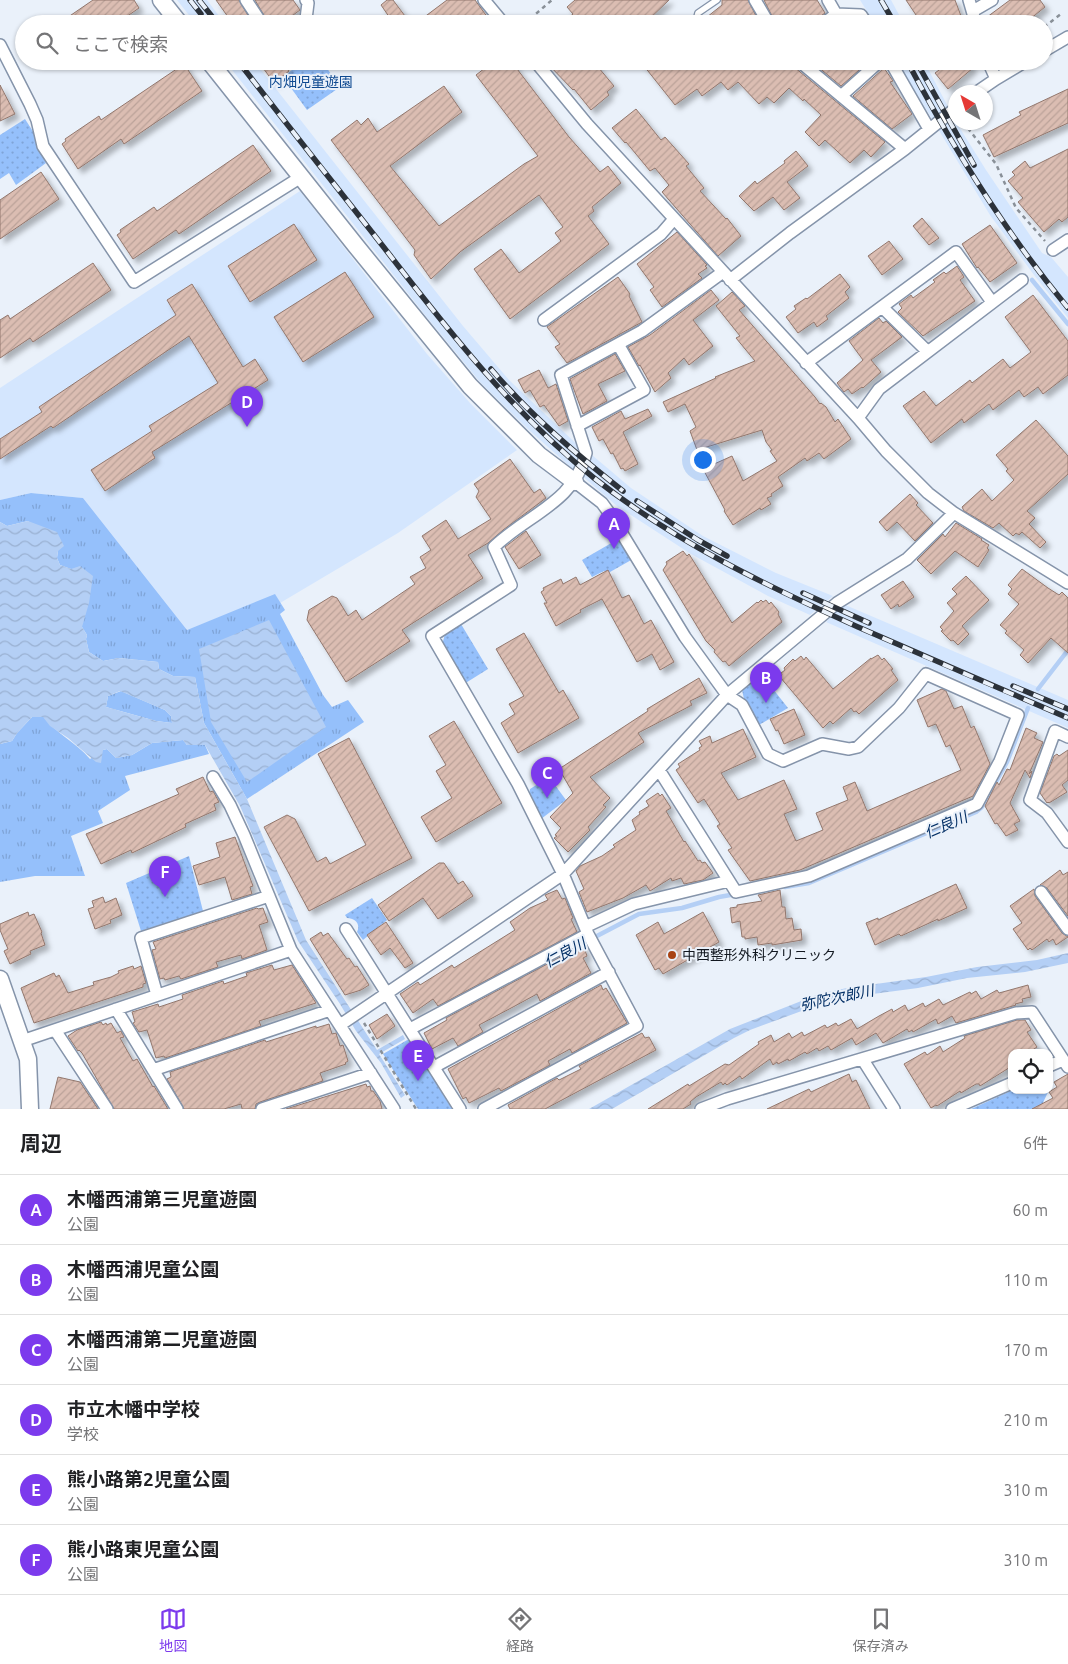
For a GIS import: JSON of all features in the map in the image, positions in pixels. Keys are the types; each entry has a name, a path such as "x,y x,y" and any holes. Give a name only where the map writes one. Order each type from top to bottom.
{"street":[{"path":"161,0 173,15"},
{"path":"246,0 256,15"},
{"path":"306,0 308,3 306,15"},
{"path":"484,0 496,15"},
{"path":"755,0 764,15"},
{"path":"828,0 836,14 861,15"},
{"path":"969,0 974,15"},
{"path":"973,11 992,0"},
{"path":"1053,46 1068,37"},
{"path":"0,45 37,120 43,146 134,282 301,177"},
{"path":"216,70 470,386 539,455 602,503 685,637 727,695 742,705 768,754 783,761 822,744 849,749 858,747 899,708 926,674 1018,715 1000,761 977,804 809,876 736,892 658,770"},
{"path":"542,70 587,124 858,418 886,451 928,494 954,513 1068,583"},
{"path":"810,70 905,149"},
{"path":"841,96 870,70"},
{"path":"895,70 929,129"},
{"path":"992,70 996,79"},
{"path":"987,85 1011,70"},
{"path":"484,1109 638,1026 588,932 563,874 518,784 432,636 511,585 494,547 525,522 563,496 574,482 586,454 561,375 642,331 790,233 905,149 948,114"},
{"path":"544,320 661,234 674,219"},
{"path":"1053,250 1068,240"},
{"path":"806,363 956,252 992,302"},
{"path":"858,418 879,389 1022,280"},
{"path":"882,307 927,351"},
{"path":"577,426 644,390 618,344"},
{"path":"342,1024 563,874 727,695 837,603 907,559 954,513"},
{"path":"1067,839 1047,813 1030,800 1054,731 1068,737"},
{"path":"213,777 230,805 244,835 291,950 330,1010 342,1024 394,1109"},
{"path":"410,1030 588,932 634,904 729,881"},
{"path":"1041,892 1068,929"},
{"path":"157,995 141,938 269,896"},
{"path":"346,928 460,1109"},
{"path":"22,1041 291,950"},
{"path":"434,1067 609,972"},
{"path":"0,980 28,1060 30,1109"},
{"path":"116,1009 177,1109"},
{"path":"153,1070 330,1010"},
{"path":"701,1109 730,1104 863,1060 1016,1013 1032,1012 1066,1064 1053,1066"},
{"path":"55,1030 107,1109"},
{"path":"863,1060 894,1109"},
{"path":"262,1109 371,1073"},
{"path":"952,1109 1008,1085"}],"lane":[{"path":"697,15 698,12 717,0"}],"path":[{"path":"534,15 552,0"},
{"path":"1053,20 1061,14"},
{"path":"969,130 996,164 1016,208 1053,250"},
{"path":"358,1013 416,1109"}],"shaded area":[{"path":"177,0 207,0 218,15 189,15"},
{"path":"860,0 891,0 899,15 869,15"},
{"path":"232,70 261,70 463,326 509,380 585,452 575,471 530,431 480,382"},
{"path":"902,70 929,70 948,107 948,130 961,130 1042,253 1051,257 1068,277 1068,318 990,215"},
{"path":"300,191 427,354 470,403 517,450 398,533 280,603 275,595 187,630 83,498 31,493 0,500 0,388"},
{"path":"592,455 631,488 703,536 776,573 833,596 810,615 768,596 691,554 617,506 581,475"},
{"path":"843,604 1068,700 1068,728 826,622"}],"green space":[{"name":"内畑児童遊園","path":"292,70 328,70 340,87 307,110 283,77"},
{"path":"25,119 34,133 36,144 46,163 16,185 9,173 0,179 0,135"},
{"path":"31,493 83,498 187,630 275,594 285,610 280,614 323,695 332,707 348,700 364,722 247,799 204,723 195,677 173,676 159,669 158,662 119,658 103,661 89,652 87,635 82,627 71,569 60,565 57,558 58,551 28,521 7,526 0,522 0,500"},
{"path":"620,538 633,559 610,572 604,571 592,577 582,560"},
{"path":"461,624 488,669 464,684 442,645 445,634"},
{"path":"762,675 788,708 759,725 744,699 742,690"},
{"path":"121,691 165,710 171,716 172,723 156,721 106,707 108,696"},
{"path":"32,717 44,717 90,759 107,749 116,758 132,755 152,743 183,740 187,745 205,745 209,754 125,776 130,790 98,811 103,823 71,836 85,876 35,876 0,882 0,744 12,741"},
{"path":"549,777 566,800 541,819 529,796 530,789"},
{"path":"189,856 203,911 141,931 126,883"},
{"path":"372,898 387,920 363,940 357,932 358,926 356,922 345,915"},
{"path":"409,1039 452,1109 418,1109 383,1054"},
{"path":"1008,1092 1008,1094 1047,1094 1040,1109 971,1109"}],"water":[{"path":"28,521 57,532 64,546 58,551 57,558 60,565 71,569 80,566 93,576 89,603 82,627 87,635 89,652 103,661 119,658 158,662 159,669 173,676 195,677 204,723 247,799 306,940 377,1050 403,1035 405,1039 379,1054 405,1095 401,1098 381,1063 356,1031 298,941 240,806 205,745 187,745 183,740 152,743 132,755 116,758 107,749 103,750 101,763 96,762 68,738 50,726 43,717 32,717 12,741 0,744 0,522 7,526","holes":["120,691 165,710 171,716 172,723 156,721 106,707 108,696"]},
{"path":"269,620 326,727 247,782 211,722 199,649"},
{"name":"弥陀次郎川","path":"1068,953 1068,963 1025,972 967,978 918,988 826,1002 750,1030 734,1038 612,1109 589,1109 730,1029 819,994 977,967 1037,960"}],"building":[{"path":"93,0 134,0 139,8 129,15 71,15"},
{"path":"216,0 239,0 248,15 227,15"},
{"path":"255,0 293,0 300,10 293,15 264,15"},
{"path":"387,0 393,0 404,15 388,15 381,5"},
{"path":"447,0 475,0 486,15 427,15"},
{"path":"575,0 669,0 653,15 572,15 573,14 567,7"},
{"path":"722,0 748,0 756,15 710,15 722,5"},
{"path":"764,0 817,0 825,13 822,15 772,15"},
{"path":"906,0 955,0 961,15 916,15"},
{"path":"1010,0 1040,0 1045,7 1035,15 990,15"},
{"path":"175,70 188,70 202,91 124,144 121,139 78,169 62,144 66,141 65,139 99,116 101,120"},
{"path":"265,70 288,70 289,71 274,83"},
{"path":"482,70 518,70 569,137 600,172 608,166 621,183 592,207 594,211 588,216 609,244 510,319 474,269 501,249 519,273 561,241 555,233 563,227 539,195 460,252 431,279 414,255 415,250 331,140 357,120 361,125 368,118 377,132 444,86 462,112 390,166 439,226 524,164 538,156 476,75"},
{"path":"554,70 601,70 614,86 607,92 609,95 591,110"},
{"path":"647,70 798,70 885,142 871,157 864,150 850,163 825,140 819,146 805,132 821,115 789,88 774,103 767,97 759,104 738,82 728,90 721,82 702,96 697,89 675,105"},
{"path":"822,70 859,70 841,86"},
{"path":"882,70 885,70 893,81 890,82 912,114 892,129 853,96"},
{"path":"939,70 971,70 953,85 948,85 948,89 935,73"},
{"path":"0,85 15,114 0,121"},
{"path":"1068,89 1068,123 994,157 983,135 1021,115 1019,112"},
{"path":"636,109 661,140 665,137 689,164 686,166 704,188 700,191 727,218 741,236 718,256 662,192 669,185 655,168 650,171 612,128"},
{"path":"253,145 271,171 179,234 176,230 133,259 117,235 121,232 120,230 154,207 157,211"},
{"path":"1068,149 1068,217 1062,222 1059,219 1044,232 1018,202 1023,198 1008,181 1015,175 1012,172 1025,161 1030,168"},
{"path":"796,151 808,166 787,182 800,198 784,210 773,197 754,211 739,196 755,181 757,184 785,163 784,161"},
{"path":"41,172 59,199 0,239 0,200"},
{"path":"922,218 939,238 929,245 913,226"},
{"path":"294,224 317,260 250,302 228,266"},
{"path":"990,225 1017,263 990,282 977,268 962,244"},
{"path":"677,232 707,265 705,266 707,268 698,274 702,278 662,307 650,290 654,287 637,264"},
{"path":"889,241 903,259 882,275 868,256"},
{"path":"93,263 111,290 33,342 30,338 0,358 0,320 8,315 10,319"},
{"path":"957,266 964,277 960,280 975,301 923,336 898,312 902,308 899,304 911,295 913,298 935,282 933,280 944,272 946,274"},
{"path":"345,272 374,317 303,362 274,317"},
{"path":"840,274 850,287 845,292 849,298 826,316 828,319 817,327 814,322 798,333 786,317 796,309 794,306 807,299"},
{"path":"618,277 630,294 629,296 642,322 567,363 555,347 560,344 547,327"},
{"path":"192,284 243,367 255,359 268,380 152,452 155,458 105,491 91,470 152,431 149,426 218,383 189,336 53,428 51,426 0,459 0,439 42,412 39,407 176,315 167,300"},
{"path":"711,290 719,300 693,320 713,346 689,365 684,358 668,373 671,378 655,392 628,347 650,335"},
{"path":"732,292 745,306 739,310 820,404 826,407 835,422 838,419 851,439 824,459 819,453 807,461 805,458 778,477 783,486 767,498 771,504 761,510 760,508 733,525 703,469 732,456 743,481 777,461 770,451 772,450 766,442 762,430 697,450 690,431 696,427 685,404 668,412 663,402 715,377 755,361 736,338 740,336 716,306"},
{"path":"1033,295 1068,341 1068,375 1043,394 1038,387 1024,397 1019,390 993,410 989,404 964,423 962,419 931,443 903,406 924,391 936,406 970,380 972,383 1003,359 1010,368 1031,352 1005,317"},
{"path":"879,318 883,323 886,321 902,337 871,360 881,372 863,388 852,394 848,389 844,392 837,383 863,360 849,341"},
{"path":"615,354 625,371 598,384 607,401 583,414 570,379"},
{"path":"539,370 548,388 556,384 568,421 559,426 544,405 540,407 530,390 525,393 518,380"},
{"path":"648,409 652,416 623,432 638,464 625,471 623,468 621,469 603,439 599,441 592,427 621,411 625,419"},
{"path":"1036,420 1068,456 1068,474 1027,511 1035,518 1029,524 1046,542 1040,548 1022,532 1019,535 1016,533 1013,536 999,523 993,528 964,511 962,507 982,489 992,501 1014,480 1006,471 1008,469 996,455"},
{"path":"510,459 534,493 540,489 546,498 488,543 468,555 483,578 402,630 410,641 346,682 307,620 309,610 332,596 337,598 348,616 356,610 362,620 415,584 410,577 426,568 420,557 431,550 422,536 446,520 458,539 491,519 476,497 479,491 474,484"},
{"path":"910,494 918,503 916,505 933,523 915,541 897,522 887,531 879,522"},
{"path":"956,523 982,539 989,545 987,548 989,550 978,567 955,551 931,574 917,560 943,534 945,537"},
{"path":"526,531 541,555 519,569 505,547"},
{"path":"683,551 687,556 689,554 732,623 761,600 763,602 766,600 769,604 771,602 779,612 778,614 782,622 729,666 725,661 723,662 706,641 663,570 667,564 666,562"},
{"path":"1022,569 1059,595 1062,592 1068,598 1068,653 1051,638 1028,663 1020,655 1024,650 1005,633 1007,631 1000,625 1019,604 1008,594 1012,589 1008,585"},
{"path":"608,570 622,598 629,595 644,624 651,620 674,662 660,670 652,654 637,662 602,599 580,610 581,612 556,626 544,603 547,603 541,592 544,590 543,588 561,579 563,584 576,577 580,585"},
{"path":"966,576 989,600 962,626 969,634 958,645 941,631 943,630 940,627 954,611 947,603 957,594 952,589"},
{"path":"903,581 914,597 899,607 898,604 891,609 881,595"},
{"path":"524,633 559,693 563,690 579,718 518,753 501,723 515,714 509,704 524,696 496,649"},
{"path":"878,655 882,660 884,658 893,669 891,670 898,680 859,714 851,708 833,724 830,721 823,728 780,677 781,673 785,670 784,668 793,659 795,661 801,656 804,660 806,657 833,689 871,658"},
{"path":"699,678 707,693 690,701 692,705 638,733 644,742 590,777 610,798 603,805 606,807 588,827 590,830 568,852 554,838 561,828 550,817 573,793 559,769 648,711 647,709"},
{"path":"942,689 946,691 954,709 962,706 971,728 974,726 990,764 973,796 800,870 750,881 728,850 732,848 717,826 720,824 704,799 698,803 676,770 680,767 678,764 700,750 699,748 702,746 699,741 710,736 712,743 743,729 756,757 721,773 738,800 784,780 797,809 784,814 796,841 823,830 816,813 848,800 843,787 855,782 867,811 961,770 950,745 946,747 936,724 928,727 917,700"},
{"path":"794,709 805,735 784,744 778,730 776,731 770,719"},
{"path":"454,721 502,803 436,842 421,817 452,798 436,771 446,765 429,736"},
{"path":"1026,728 1037,733 1034,738 1043,742 1029,774 1032,771 1030,778 1025,770 1010,803 1020,821 1014,824 1018,830 1006,836 997,823 995,824 985,806 997,782 999,785 1007,769 1010,770"},
{"path":"349,738 412,858 309,911 264,827 287,815 295,819 317,862 326,857 330,864 366,845 318,754"},
{"path":"1068,750 1068,780 1062,785 1067,792 1047,803 1040,793 1054,756 1057,754 1059,756"},
{"path":"203,777 210,792 213,791 219,802 214,804 216,810 185,824 186,827 132,853 131,850 101,864 86,834 179,794 176,789"},
{"path":"658,793 660,796 662,794 671,808 666,811 684,842 698,861 705,862 713,873 703,880 684,884 681,878 672,881 671,878 650,891 646,885 623,898 587,912 579,892 584,889 576,871 580,866 602,856 615,847 613,845 636,830 632,820 640,814 639,812 649,806 646,801"},
{"path":"235,837 253,886 250,887 252,894 232,900 225,877 199,885 193,866 220,857 216,843"},
{"path":"439,863 444,863 458,884 463,881 473,896 438,919 423,898 389,921 378,905"},
{"path":"1060,870 1063,875 1068,872 1068,916 1047,888 1040,885"},
{"path":"956,884 967,908 875,945 866,923 878,918 878,920"},
{"path":"1034,889 1035,896 1062,933 1068,937 1056,945 1053,939 1049,942 1047,939 1032,950 1030,948 1028,950 1013,929 1022,923 1010,906"},
{"path":"557,890 562,899 565,898 577,932 438,1006 433,999 413,1013 400,994 418,982 420,985 452,965 454,968 515,930 510,922 530,908 548,900 545,895"},
{"path":"780,890 786,919 792,918 794,930 801,929 802,940 772,945 772,943 758,945 757,937 745,939 745,937 742,937 740,921 732,923 730,908 762,901 758,895"},
{"path":"103,897 105,903 116,898 122,915 110,920 111,923 95,929 88,909 94,907 92,901"},
{"path":"257,908 263,908 268,922 259,925 267,950 242,959 241,955 216,962 218,967 181,979 179,976 165,980 164,978 160,979 152,950 156,949 153,942"},
{"path":"28,912 29,916 34,914 42,932 45,945 30,951 31,954 10,964 4,951 8,949 0,930 0,924"},
{"name":"中西整形外科クリニック","path":"703,912 719,942 663,974 659,968 655,970 636,935 658,922 664,934"},
{"path":"386,922 413,963 405,968 390,948 381,955 367,935"},
{"path":"321,932 323,936 328,933 347,959 349,958 355,967 357,966 369,985 361,990 345,995 310,939"},
{"path":"583,945 587,956 583,958 591,973 540,1001 537,994 479,1025 483,1032 458,1046 453,1038 432,1049 424,1033 447,1020 446,1018"},
{"path":"272,965 274,970 292,965 316,1003 259,1021 261,1026 165,1058 164,1056 156,1058 147,1030 139,1032 133,1023 135,1022 132,1012 158,1004 159,1007 183,999 182,995 223,981 224,984 247,976 246,973"},
{"path":"133,966 134,969 141,966 146,983 143,984 143,987 34,1023 21,988 54,973 56,977 59,975 68,993 94,985 93,982 111,977 119,973 118,971"},
{"path":"601,985 603,990 606,988 627,1023 572,1053 570,1049 548,1061 550,1065 501,1091 499,1088 469,1103 466,1097 463,1099 448,1069"},
{"path":"1028,985 1031,997 1022,999 1023,1002 1016,1005 956,1023 952,1016 938,1024 936,1019 913,1032 912,1030 909,1032 907,1029 883,1043 876,1033 856,1045 852,1038 831,1050 828,1046 819,1051 817,1048 807,1054 805,1052 789,1061 788,1059 778,1064 777,1062 773,1065 770,1059 742,1079 740,1076 727,1085 725,1083 723,1085 721,1082 696,1097 690,1102 691,1104 683,1109 648,1109 688,1084 689,1086 725,1064 729,1065 759,1044 758,1042 771,1035 774,1042 789,1033 792,1038 802,1032 804,1036 825,1025 827,1028 836,1023 838,1026 851,1019 857,1029 892,1009 893,1012 905,1005 908,1011 923,1003 925,1007 939,999 943,1005 970,992 971,994 976,991 981,999 997,990 999,993"},
{"path":"387,1014 395,1026 377,1039 369,1025"},
{"path":"1017,1020 1025,1020 1031,1030 1027,1032 1037,1047 1034,1049 1008,1049 1008,1068 980,1086 976,1084 961,1093 960,1091 931,1108 904,1064 925,1052 927,1055 940,1046 943,1052 965,1038 964,1036"},
{"path":"101,1022 103,1025 111,1023 117,1033 121,1031 124,1037 120,1038 133,1061 137,1059 168,1109 114,1109 82,1053 78,1051 68,1036 77,1030"},
{"path":"329,1024 332,1034 336,1033 340,1046 343,1045 348,1061 346,1064 320,1073 323,1081 260,1102 256,1104 255,1109 242,1109 241,1104 224,1109 184,1109 167,1079 171,1077 170,1072 265,1040 266,1042 316,1026 316,1028"},
{"path":"642,1033 645,1038 649,1037 656,1050 545,1109 510,1109 508,1105 557,1078 559,1080 581,1069 579,1066"},
{"path":"849,1074 852,1082 856,1080 870,1109 767,1109 809,1089 811,1092"},
{"path":"1068,1074 1068,1109 1032,1109 1053,1098 1050,1094 1053,1094 1053,1090 1057,1087 1054,1082"},
{"path":"58,1077 80,1082 98,1109 50,1109"},
{"path":"366,1084 367,1087 370,1086 371,1091 380,1101 382,1109 286,1109"}],"waterway":[{"name":"仁良川","path":"1032,280 1068,324"},
{"name":"仁良川","path":"1038,689 1068,650"},
{"name":"仁良川","path":"785,887 809,883 976,812 982,807 1007,762 1028,708"},
{"name":"仁良川","path":"530,971 639,914 682,908 736,894"}],"railway":[{"path":"190,0 201,14"},
{"path":"199,0 211,15"},
{"path":"881,0 890,15"},
{"path":"245,70 460,343 510,400 594,478 656,522 721,561 858,627 1068,718"},
{"path":"912,70 981,189 1023,250 1068,308"},
{"path":"921,70 974,165"},
{"path":"491,369 521,402 554,433 623,491"},
{"path":"637,501 727,556"},
{"path":"803,593 869,623"},
{"path":"1013,686 1068,709"}],"place":[{"name":"市立木幡中学校","path":"247,427"},
{"name":"木幡西浦第三児童遊園","path":"614,549"},
{"name":"木幡西浦児童公園","path":"766,703"},
{"name":"木幡西浦第二児童遊園","path":"547,798"},
{"name":"熊小路東児童公園","path":"165,897"},
{"name":"中西整形外科クリニック","path":"672,955"},
{"name":"熊小路第2児童公園","path":"418,1081"}]}
